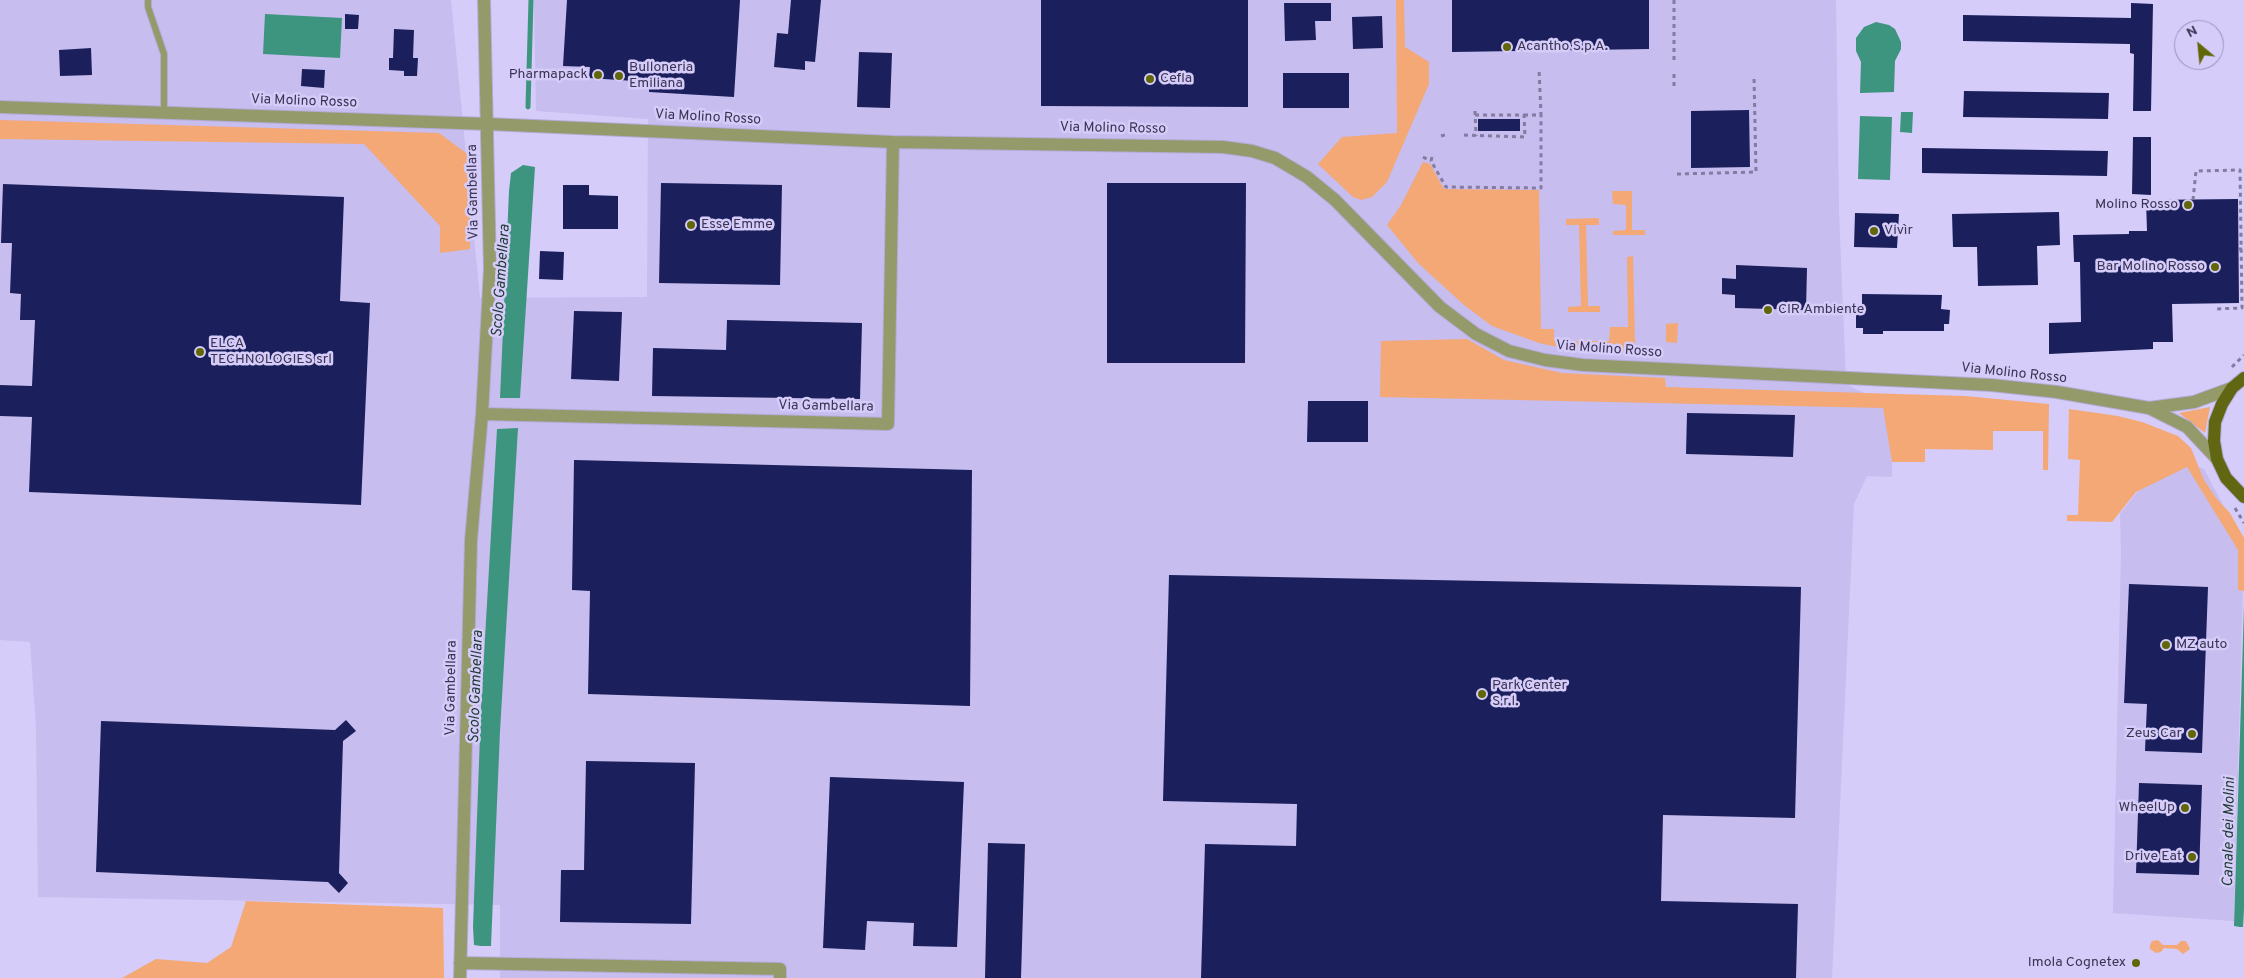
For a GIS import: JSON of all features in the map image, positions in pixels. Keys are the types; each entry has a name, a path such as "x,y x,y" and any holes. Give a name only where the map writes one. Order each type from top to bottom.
{"main road":[{"path":"2243,496 2226,478 2217,459 2214,441 2215,422 2222,404 2232,388 2244,378"}],"street":[{"name":"Via Gambellara","path":"460,978 471,540 482,414 490,269 484,0"},
{"name":"Via Molino Rosso","path":"0,107 488,124 894,142 1222,147 1252,151 1275,158 1307,177 1335,200 1440,307 1476,334 1509,351 1545,360 1583,365 1991,385 2057,392 2149,408 2187,427 2217,459"},
{"name":"Via Gambellara","path":"482,414 888,424 894,142"},
{"name":"Via Molino Rosso","path":"2149,408 2194,402 2232,388"},
{"path":"460,963 780,969 780,978"}],"lane":[{"path":"148,0 148,7 164,54 164,112"}],"path":[{"path":"1674,0 1674,61"},
{"path":"1423,157 1432,159 1446,186 1541,188 1539,69"},
{"path":"1674,74 1674,86"},
{"path":"1677,174 1756,172 1754,76"},
{"path":"1476,136 1475,113 1540,115"},
{"path":"1464,135 1525,137 1524,115"},
{"path":"1442,136 1448,134"},
{"path":"2194,200 2196,171 2240,170 2242,308 2214,310"}],"shaded area":[{"path":"0,0 451,0 480,298 647,297 648,119 536,111 534,0 1836,0 1839,211 1846,384 1886,404 1892,477 1867,476 1854,504 1832,978 500,978 500,905 38,897 36,727 30,642 0,640"},
{"path":"1396,0 1404,0 1405,47 1429,62 1429,84 1387,182 1372,197 1361,200 1353,197 1318,164 1342,137 1397,133"},
{"path":"265,14 342,18 340,58 263,54"},
{"path":"1876,22 1889,25 1895,29 1901,42 1901,49 1895,61 1894,92 1860,93 1861,62 1856,51 1856,38 1864,27"},
{"path":"1901,112 1913,112 1912,133 1900,132"},
{"path":"1860,116 1892,117 1890,180 1858,179"},
{"path":"0,120 439,133 470,156 470,249 440,253 440,226 364,144 0,139"},
{"path":"1423,162 1430,164 1444,189 1539,190 1541,329 1554,329 1554,341 1609,341 1610,327 1628,327 1627,257 1633,256 1635,343 1632,349 1626,352 1553,346 1539,343 1492,326 1464,305 1418,263 1387,225 1401,205"},
{"path":"523,165 535,167 520,398 500,398 509,191 511,173"},
{"path":"1612,191 1632,191 1632,230 1645,230 1645,235 1613,235 1613,231 1626,230 1626,205 1613,204"},
{"path":"1599,218 1599,225 1586,225 1588,306 1600,306 1600,312 1568,312 1568,307 1581,306 1579,225 1566,225 1566,219"},
{"path":"1678,323 1677,343 1666,342 1666,324"},
{"path":"1467,339 1504,360 1562,373 1665,378 1666,387 1965,396 2049,404 2048,470 2043,470 2043,431 1993,431 1993,450 1925,449 1925,462 1892,462 1883,408 1380,397 1381,341"},
{"path":"2210,407 2205,433 2179,413"},
{"path":"2069,409 2118,416 2142,422 2178,436 2191,448 2204,480 2216,498 2230,513 2244,538 2244,591 2238,590 2238,550 2187,467 2136,492 2112,522 2067,521 2067,515 2078,515 2080,460 2068,459"},
{"path":"518,428 500,731 491,946 481,946 474,945 473,927 481,708 497,429"},
{"path":"2190,463 2204,469 2244,544 2234,921 2113,913 2121,552 2120,514 2138,491"},
{"path":"2244,606 2244,909 2243,927 2240,927 2234,926"},
{"path":"246,901 443,908 444,978 122,978 156,959 207,963 231,947"},
{"path":"2158,940 2163,945 2177,945 2181,941 2186,941 2190,949 2183,954 2177,949 2164,948 2161,952 2156,953 2150,949 2150,945 2152,941"}],"building":[{"path":"567,0 740,0 734,97 649,92 649,82 589,78 590,67 563,66"},
{"path":"791,0 821,0 815,62 805,61 805,70 774,67 777,33 788,34"},
{"path":"1041,0 1248,0 1248,107 1041,106"},
{"path":"1452,0 1649,0 1649,49 1452,52"},
{"path":"1284,3 1331,3 1331,21 1315,21 1316,40 1285,41"},
{"path":"2131,3 2153,4 2151,111 2133,111 2134,54 2130,53 2130,44 1963,41 1963,15 2131,18"},
{"path":"345,14 359,15 358,29 345,29"},
{"path":"1382,16 1383,48 1353,49 1352,17"},
{"path":"394,29 414,30 413,58 418,58 417,76 404,76 404,71 389,70 389,58 393,58"},
{"path":"91,48 92,75 60,76 59,50"},
{"path":"859,52 892,53 890,108 857,107"},
{"path":"302,69 325,70 324,88 301,86"},
{"path":"1283,73 1349,73 1349,108 1283,108"},
{"path":"1964,91 2109,93 2108,119 1963,117"},
{"path":"1749,110 1750,167 1691,168 1691,111"},
{"path":"1478,119 1520,119 1520,131 1478,131"},
{"path":"2133,137 2151,137 2151,195 2132,194"},
{"path":"1922,148 2108,151 2107,176 1922,173"},
{"path":"661,183 782,185 780,285 659,283"},
{"path":"1107,183 1246,183 1245,363 1107,363"},
{"name":"ELCA TECHNOLOGIES srl","path":"3,184 344,197 340,301 370,303 361,505 29,492 32,417 0,416 0,385 32,386 35,320 20,320 21,294 10,293 12,243 1,243"},
{"path":"563,185 589,185 589,195 618,196 618,229 563,229"},
{"path":"2238,199 2239,303 2172,304 2173,342 2153,342 2153,349 2049,354 2049,323 2081,322 2080,262 2074,262 2073,235 2129,234 2129,231 2147,231 2146,200"},
{"path":"2059,212 2060,245 2037,246 2038,285 1978,286 1977,247 1953,247 1952,214"},
{"path":"1855,213 1899,214 1897,248 1854,247"},
{"path":"540,251 564,252 563,280 539,279"},
{"path":"1736,265 1807,268 1806,310 1735,308 1735,295 1722,294 1722,278 1736,279"},
{"path":"1862,294 1942,295 1941,309 1950,310 1949,324 1944,324 1944,331 1883,331 1883,334 1863,334 1863,328 1856,328 1856,312 1862,312"},
{"path":"574,311 622,312 619,381 571,379"},
{"path":"727,320 862,323 860,399 652,396 653,348 726,350"},
{"path":"1308,401 1368,401 1368,442 1307,442"},
{"path":"1687,413 1795,415 1793,457 1686,454"},
{"path":"574,460 972,470 970,706 588,694 590,591 572,590"},
{"name":"Park Center S.r.l.","path":"1169,575 1801,587 1795,818 1663,815 1661,901 1798,904 1796,978 1201,978 1205,844 1296,846 1297,804 1163,801"},
{"name":"MZ auto","path":"2129,584 2208,587 2202,753 2145,751 2147,704 2124,703"},
{"path":"346,720 356,731 343,741 339,873 348,883 339,893 328,882 96,872 101,721 335,730"},
{"path":"586,761 695,763 691,924 560,922 561,870 584,870"},
{"path":"830,777 964,782 957,947 913,946 914,923 867,921 865,950 823,948"},
{"path":"2139,783 2202,785 2199,875 2136,873"},
{"path":"988,843 1025,844 1021,978 985,978"}],"waterway":[{"name":"Scolo Gambellara","path":"528,107 531,0"}],"place":[{"name":"Acantho S.p.A.","path":"1507,47"},
{"name":"Pharmapack","path":"598,75"},
{"name":"Bulloneria Emiliana","path":"619,76"},
{"name":"Cefla","path":"1150,79"},
{"name":"Molino Rosso","path":"2188,205"},
{"name":"Esse Emme","path":"691,225"},
{"name":"Vivìr","path":"1874,231"},
{"name":"Bar Molino Rosso","path":"2215,267"},
{"name":"CIR Ambiente","path":"1768,310"},
{"name":"ELCA TECHNOLOGIES srl","path":"200,352"},
{"name":"MZ auto","path":"2166,645"},
{"name":"Park Center S.r.l.","path":"1482,694"},
{"name":"Zeus Car","path":"2192,734"},
{"name":"WheelUp","path":"2185,808"},
{"name":"Drive Eat","path":"2192,857"},
{"name":"Imola Cognetex","path":"2136,963"}],"water label":[{"name":"Canale dei Molini","path":"2230,832"}]}
